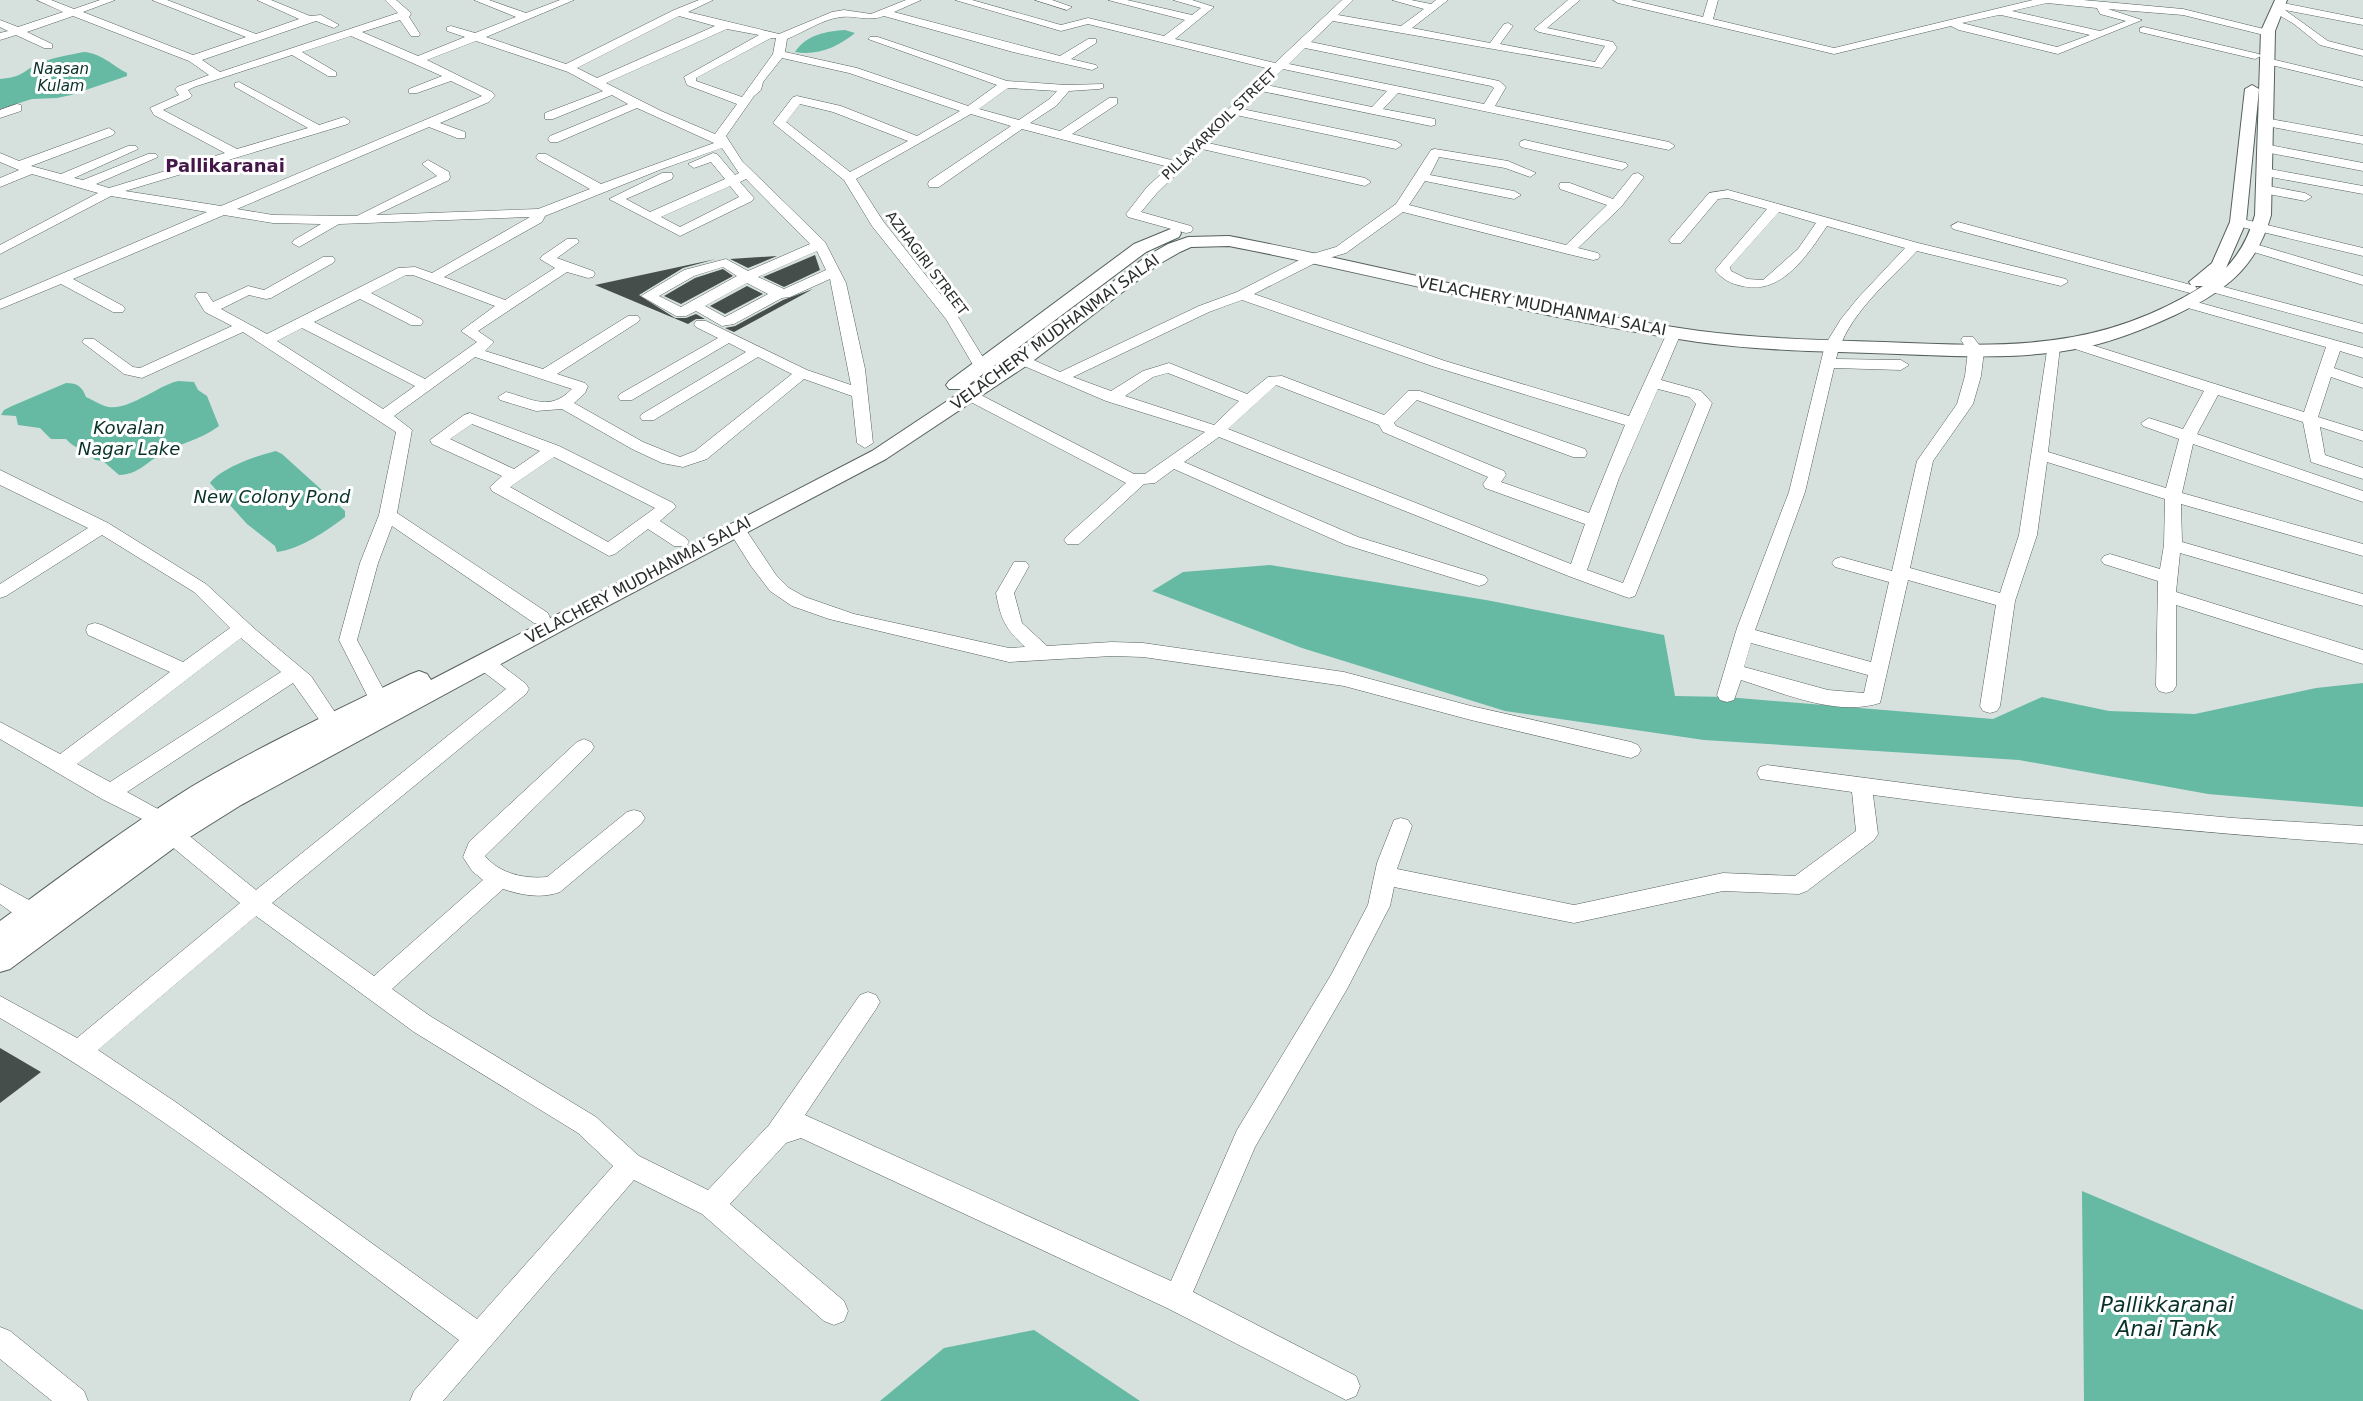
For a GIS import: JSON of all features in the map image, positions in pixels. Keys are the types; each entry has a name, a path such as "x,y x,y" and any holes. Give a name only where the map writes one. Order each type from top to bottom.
{"main road":[{"name":"VELACHERY MUDHANMAI SALAI","path":"1972,345 2076,334 2127,320 2170,301 2213,288 2235,270 2258,239 2260,228 2265,122 2261,58 2262,32 2277,4"},
{"name":"VELACHERY MUDHANMAI SALAI","path":"0,937 32,913 166,827 259,783 736,528 879,455 1022,360 1153,260 1188,242 1229,241 1674,333 1832,349 1972,345 2053,348 2132,328 2188,296 2219,266 2238,222 2261,58"},
{"name":"VELACHERY MUDHANMAI SALAI","path":"0,960 223,782 332,723 541,618 865,443 912,416 1140,248 1186,229 1217,228 1255,232 1674,325 1757,334 1832,349"}],"street":[{"path":"42,0 194,59 217,75"},
{"path":"0,37 110,0"},
{"path":"158,0 255,38"},
{"path":"262,0 309,19"},
{"path":"390,0 406,15 403,16"},
{"path":"479,0 526,17"},
{"path":"418,60 569,0"},
{"path":"566,69 678,12 708,0"},
{"path":"744,102 691,83 690,77 776,35 836,14 869,17 916,0"},
{"path":"960,0 1061,28 1088,21 1278,66 1488,108 1533,131 1622,166"},
{"path":"1040,0 1067,7"},
{"path":"1113,0 1194,19"},
{"path":"1178,0 1209,7"},
{"path":"1165,41 1219,0"},
{"name":"PILLAYARKOIL STREET","path":"1186,229 1133,214 1152,190 1198,144 1348,0"},
{"path":"1397,0 1432,8"},
{"path":"1403,30 1443,0"},
{"path":"1330,17 1598,66 1612,47 1604,43 1540,30 1539,27 1575,0"},
{"path":"1618,0 1641,3 1834,51 1952,22 2009,14 2101,34"},
{"path":"1707,21 1713,0"},
{"path":"1994,16 2046,0 2183,12 2262,32"},
{"path":"2181,0 2183,12"},
{"path":"1952,22 1963,28 2058,51 2137,20 2101,5 2048,2 1963,28"},
{"path":"2277,4 2363,22"},
{"path":"2277,4 2324,43 2363,52"},
{"path":"2029,8 2118,27"},
{"path":"678,12 776,35"},
{"path":"884,13 1060,61 1092,67"},
{"path":"2315,13 2316,33"},
{"path":"234,153 158,112 156,108 186,96 181,90 183,87 403,16"},
{"path":"403,16 415,34"},
{"path":"1994,16 2025,30"},
{"path":"194,59 317,17 334,25"},
{"path":"0,23 48,46"},
{"path":"596,83 726,25"},
{"path":"1492,47 1508,26"},
{"path":"451,29 566,69 727,147"},
{"path":"2144,30 2363,84"},
{"path":"0,305 489,96 453,76 352,32"},
{"path":"2316,33 2332,44 2363,52"},
{"path":"2316,33 2351,38"},
{"path":"1542,56 1559,34"},
{"path":"776,35 779,54 757,82 757,88 720,136 747,174 820,245 834,272 839,283 857,369 865,443"},
{"path":"2058,37 2080,42"},
{"path":"874,39 1006,84 1066,88 1099,86"},
{"path":"1060,61 1092,40"},
{"path":"1302,44 1495,83 1500,87 1488,108"},
{"path":"293,51 332,74"},
{"path":"779,54 889,81 1019,125 1064,134 1177,165"},
{"path":"412,91 453,76"},
{"path":"849,178 970,110 1006,84"},
{"path":"239,85 318,129"},
{"path":"1257,87 1431,122"},
{"path":"934,184 1052,103 1066,88"},
{"path":"1375,111 1395,89"},
{"path":"549,116 612,91"},
{"name":"AZHAGIRI STREET","path":"918,141 837,109 797,100 779,123 849,178 877,223 952,318 981,367"},
{"path":"1064,134 1113,102"},
{"path":"554,139 637,104"},
{"path":"0,114 17,108"},
{"path":"1233,111 1396,144"},
{"path":"0,250 109,192 344,121"},
{"path":"427,122 461,135"},
{"path":"2265,122 2363,140"},
{"path":"1533,131 1669,146"},
{"path":"1508,165 1533,131"},
{"path":"0,183 16,164 109,132"},
{"path":"1198,144 1365,182"},
{"path":"0,146 16,164 109,192 273,219 336,220 540,213 600,189 727,147"},
{"path":"649,219 616,199 713,156 727,147"},
{"path":"2264,148 2363,167"},
{"path":"61,179 132,149"},
{"path":"1061,377 1204,309 1242,295 1314,258 1341,250 1401,207 1436,153 1508,165 1530,173"},
{"path":"582,196 680,232 747,198 713,156"},
{"path":"83,185 152,158"},
{"path":"542,158 600,189"},
{"path":"356,220 444,177 428,164"},
{"path":"649,219 747,174"},
{"path":"1422,177 1514,195"},
{"path":"1568,250 1616,204 1638,177"},
{"path":"2263,180 2363,190"},
{"path":"2263,180 2305,197"},
{"path":"1565,186 1616,204"},
{"path":"1676,240 1714,196 1721,194 1914,246 2061,282"},
{"path":"1401,207 1593,256"},
{"path":"1776,207 1724,266 1722,270 1727,275 1761,286 1768,283 1803,252 1824,221"},
{"path":"433,278 537,219 540,213"},
{"path":"299,243 336,220"},
{"path":"2238,222 2363,252"},
{"path":"1958,226 2188,296 2363,353"},
{"path":"572,242 547,259 588,274"},
{"path":"820,245 795,253 749,277 695,305 681,313 648,296 689,273 722,263 749,277 780,293 785,294 834,272"},
{"path":"1727,695 1744,634 1797,492 1832,349 1846,322 1914,246"},
{"path":"2252,248 2317,265 2363,281"},
{"path":"328,260 266,295 248,290 206,302 404,430 388,515 369,562 348,639 379,700"},
{"path":"382,417 487,342 468,331 566,267"},
{"path":"267,340 403,271 415,271 506,306"},
{"path":"62,279 118,309"},
{"path":"2213,288 2363,329"},
{"path":"360,293 416,322"},
{"path":"695,305 722,321 729,321 780,293"},
{"path":"1242,295 1440,364 1634,423"},
{"path":"545,375 633,320"},
{"path":"304,323 426,386"},
{"path":"701,324 802,373 858,393"},
{"path":"89,342 129,371 142,373 244,326"},
{"path":"1577,573 1593,521 1674,333"},
{"path":"626,397 728,338"},
{"path":"2074,344 2212,389 2363,422"},
{"path":"1734,671 1817,695 1862,703 1873,698 1925,460 1965,404 1973,376 1972,345"},
{"path":"2334,345 2312,412 2317,458 2363,474"},
{"path":"1990,706 2006,601 2028,535 2053,348"},
{"path":"1832,349 1901,365"},
{"path":"474,352 580,386 580,390 564,404 551,408 539,408 506,397"},
{"path":"648,417 756,352"},
{"path":"1022,360 1112,398 1217,431 1629,592 1704,403 1695,394 1654,383"},
{"path":"1112,398 1148,374 1186,364"},
{"path":"1168,368 1249,400"},
{"path":"2326,370 2363,383"},
{"path":"564,404 661,457 681,462 692,461 802,373"},
{"path":"969,395 1131,479 1139,480 1149,479 1217,431 1273,380 1282,381 1386,422 1389,429 1498,474 1491,484 1593,521"},
{"path":"2166,686 2168,587 2173,545 2173,496 2187,437 2212,389"},
{"path":"1386,422 1414,394 1579,453"},
{"path":"2312,412 2363,436"},
{"path":"515,476 438,440 471,418 553,450 667,507 609,550 498,488 553,450"},
{"path":"2149,423 2363,497"},
{"path":"2040,455 2173,496 2363,550"},
{"path":"1173,463 1352,541 1479,579"},
{"path":"0,475 4,480 102,527 200,588 242,628 295,672 314,695 332,723"},
{"path":"1073,540 1139,480"},
{"path":"388,515 541,618"},
{"path":"649,522 680,542"},
{"path":"0,592 102,527"},
{"path":"736,528 771,580 783,592 834,614 1009,655 1143,650 1344,679 1472,713 1630,750"},
{"path":"2173,545 2363,600"},
{"path":"2110,560 2168,587 2363,657"},
{"path":"1841,563 2006,601"},
{"path":"1020,566 1005,592 1010,618 1015,627 1043,653"},
{"path":"61,765 242,628"},
{"path":"95,630 185,671"},
{"path":"1744,634 1879,671"},
{"path":"79,1051 256,903 519,689 484,662"},
{"path":"109,793 295,672"},
{"path":"0,730 166,827 256,903 375,990 422,1024 587,1125 630,1165 711,1205 834,1311"},
{"path":"584,747 477,848 474,857 477,864 500,878 541,888 552,886 634,818"},
{"path":"1767,772 2030,807 2233,827 2363,835"},
{"path":"1385,876 1574,914 1723,882 1800,885 1868,834 1861,784"},
{"path":"1177,1298 1246,1139 1349,963 1379,906 1385,876 1401,826"},
{"path":"375,990 500,878"},
{"path":"0,893 32,913"},
{"path":"711,1205 778,1133 868,1002"},
{"path":"0,1006 79,1051 168,1111 310,1212 478,1337"},
{"path":"778,1133 802,1126 1177,1298 1346,1386"},
{"path":"424,1401 630,1165"},
{"path":"0,1341 74,1401"}],"water":[{"path":"845,30 855,33 834,46 819,51 795,52 811,38 831,31"},
{"name":"Naasan Kulam","path":"84,52 101,57 127,73 127,76 71,95 32,99 0,109 0,79 18,75 51,59"},
{"name":"Kovalan Nagar Lake","path":"178,381 194,382 198,390 207,396 219,426 205,435 154,458 137,471 126,474 119,475 103,461 95,460 66,439 51,439 40,428 18,425 16,416 1,415 4,410 12,406 66,383 79,386 86,397 100,404 117,407"},
{"name":"New Colony Pond","path":"276,451 345,511 345,517 313,539 277,552 275,546 247,524 210,483 231,467"},
{"path":"1270,565 1486,600 1664,635 1675,696 1727,697 1993,719 2042,697 2109,711 2195,714 2316,688 2363,683 2363,807 2208,794 2019,760 1704,740 1505,711 1302,648 1152,591 1183,572"},
{"name":"Pallikkaranai Anai Tank","path":"2082,1191 2363,1310 2363,1401 2084,1401"},
{"path":"1034,1330 1140,1401 880,1401 944,1348"}],"building":[{"path":"815,255 820,270 784,287 763,277"},
{"path":"777,256 748,268 730,259"},
{"path":"716,259 683,268 639,295 675,318 686,318 696,314 705,319 696,319 688,324 595,285"},
{"path":"723,269 733,276 681,304 664,296 695,278"},
{"path":"747,286 763,294 725,314 710,306"},
{"path":"813,289 734,332 725,328 735,326 783,300"},
{"path":"0,1048 41,1072 0,1103"}],"district":[{"name":"Pallikaranai","path":"225,165"}]}
